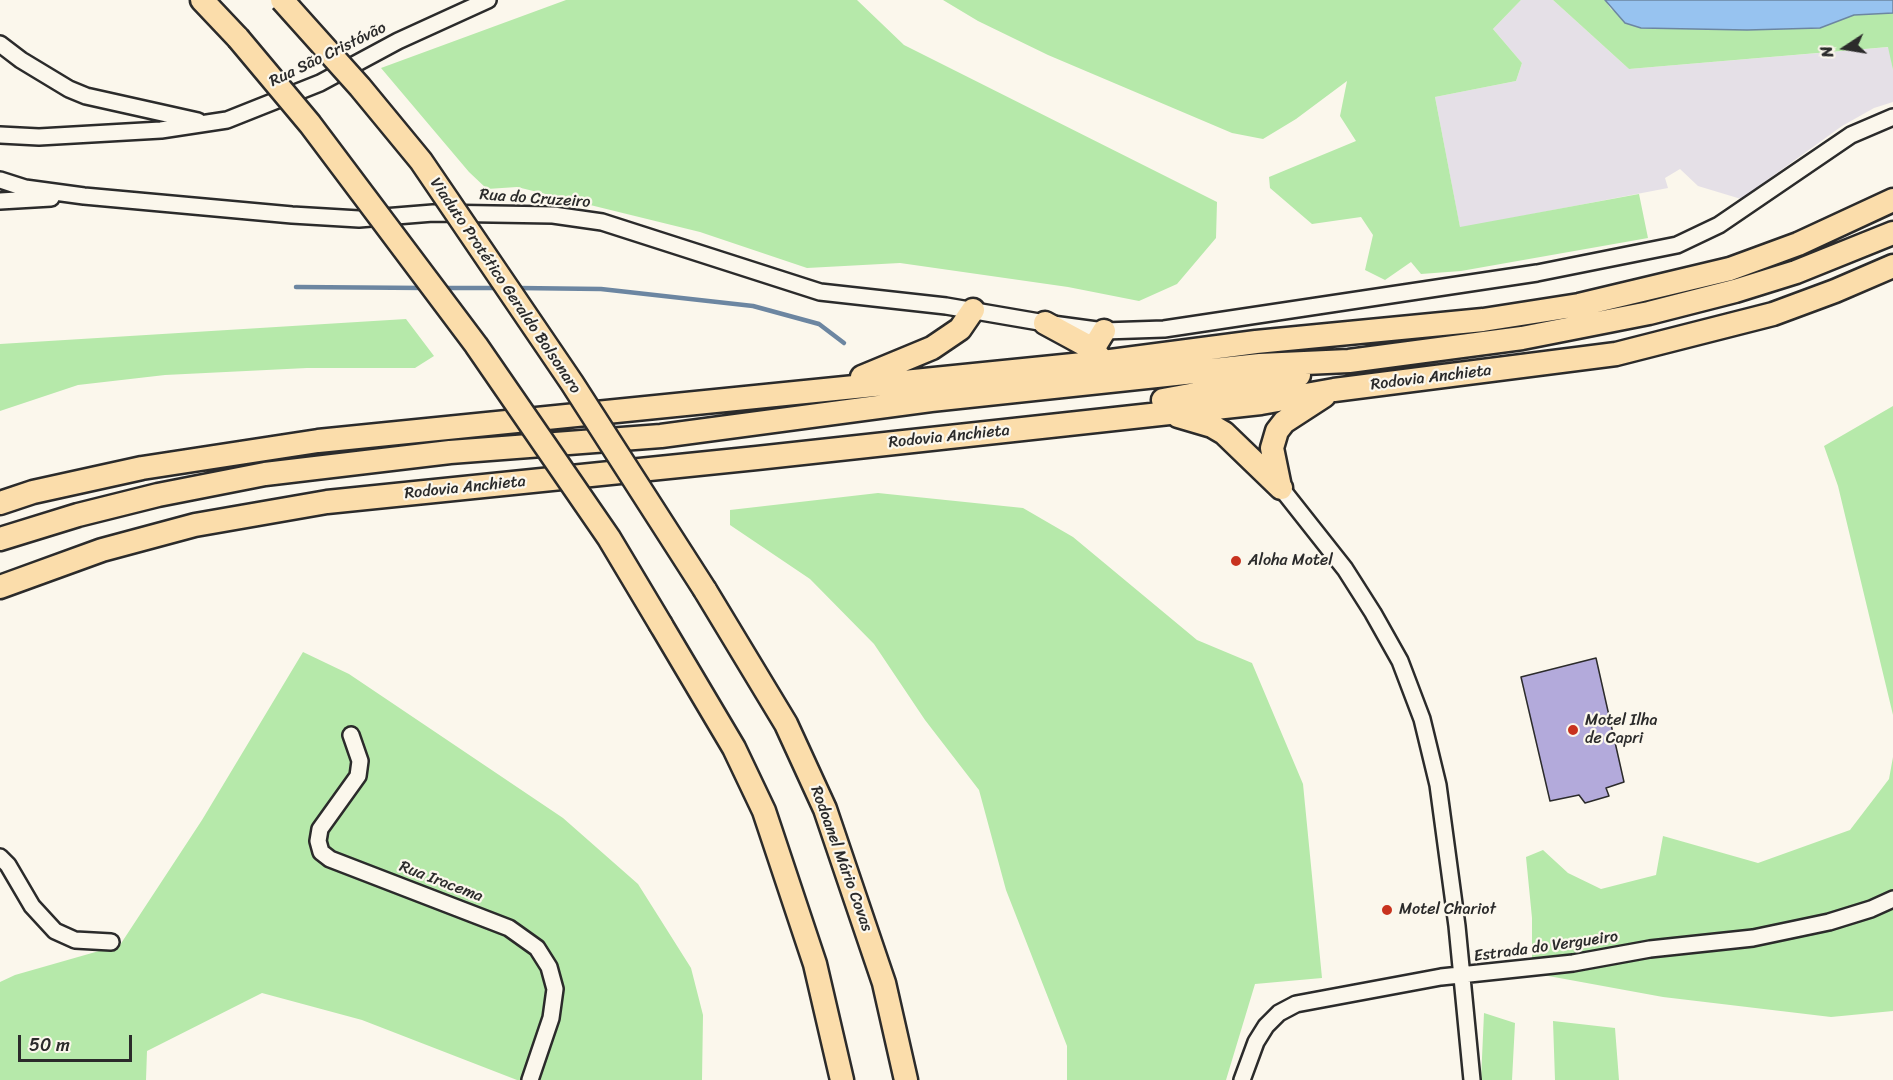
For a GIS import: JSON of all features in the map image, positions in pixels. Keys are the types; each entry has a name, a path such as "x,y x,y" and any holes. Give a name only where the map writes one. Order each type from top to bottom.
{"highway":[{"path":"202,0 238,38 310,124 476,345 609,538 734,748 764,811 815,964 842,1080"},
{"name":"Viaduto Protético Geraldo Bolsonaro","path":"282,0 360,87 421,161 572,383 705,590"},
{"path":"0,503 87,480 205,456 318,441 813,391 1100,347 1256,342 1483,320 1579,304 1730,269 1798,244 1893,200"},
{"name":"Rodovia Anchieta","path":"0,539 78,515 158,495 265,474 450,452 661,436 931,400 1260,365 1349,361 1522,338 1648,313 1796,272 1893,232"},
{"name":"Rodovia Anchieta","path":"0,587 102,550 195,525 327,502 1262,403 1334,390 1616,354 1763,316 1835,291 1893,266"},
{"path":"1835,291 1893,284"},
{"path":"813,391 868,375 932,348 960,329 973,310"},
{"path":"1045,323 1100,347"},
{"path":"1081,423 1097,415 1137,405 1318,372 1349,361"},
{"path":"1281,488 1272,448 1277,431 1284,422 1334,390"},
{"path":"1165,413 1194,419 1224,433 1281,488"},
{"name":"Rodoanel Mário Covas","path":"705,590 786,724 825,808 884,983 906,1080"}],"street":[{"name":"Rua São Cristóvão","path":"0,135 39,137 161,130 209,123 250,112 320,83 398,41 488,0"},
{"path":"0,44 39,72 77,93 209,123"},
{"path":"1100,347 1164,329 1537,273 1677,245 1719,225 1851,135 1893,117"},
{"name":"Rua do Cruzeiro","path":"0,180 25,188 84,196 292,215 359,219 433,213 512,212 553,215 602,222 820,292 973,310 1045,323"},
{"name":"Rua do Cruzeiro","path":"0,201 84,196"},
{"path":"1281,488 1345,568 1400,661 1422,718 1438,785 1457,926 1460,976 1472,1080"},
{"name":"Rua Iracema","path":"351,735 358,748 360,761 357,776 320,829 318,841 321,852 330,859 508,928 537,948 549,967 555,989 551,1018 530,1080"},
{"path":"0,857 32,906 55,932 75,940 111,942"},
{"name":"Estrada do Vergueiro","path":"1242,1080 1256,1042 1266,1026 1279,1013 1296,1004 1441,977 1753,938 1829,922 1871,909 1893,899"}],"shaded area":[{"path":"1521,0 1553,0 1629,69 1889,47 1893,70 1893,102 1874,108 1842,126 1741,199 1698,186 1680,169 1665,178 1668,188 1460,228 1435,97 1516,81 1522,63 1493,29"}],"green space":[{"path":"566,0 857,0 904,45 1217,202 1216,238 1177,284 1139,301 1068,287 900,263 807,268 700,232 517,187 487,189 469,172 381,68"},
{"path":"943,0 1521,0 1493,29 1522,63 1516,81 1435,97 1460,227 1639,194 1648,238 1461,271 1421,274 1411,262 1385,280 1365,270 1373,235 1361,217 1312,224 1270,188 1269,177 1356,141 1340,116 1347,81 1296,119 1263,139 1232,133 1048,55 978,21"},
{"path":"1553,0 1605,0 1611,9 1641,28 1747,30 1820,28 1854,15 1893,13 1893,70 1888,47 1629,69"},
{"path":"406,319 434,356 415,368 307,368 165,375 78,385 0,411 0,344"},
{"path":"1893,406 1893,715 1838,486 1824,446"},
{"path":"878,493 1023,508 1073,537 1197,640 1252,663 1303,784 1322,978 1255,984 1226,1080 1067,1080 1067,1046 1006,890 979,790 925,720 874,644 810,579 730,525 730,510"},
{"path":"303,652 349,674 563,818 638,884 691,968 703,1015 702,1080 517,1080 362,1020 262,993 147,1051 146,1080 0,1080 0,982 15,975 120,945 202,820"},
{"path":"1893,757 1893,1011 1831,1017 1663,997 1532,973 1532,918 1526,857 1543,850 1568,873 1601,889 1656,875 1663,836 1758,863 1850,830 1889,779"},
{"path":"1484,1013 1515,1023 1512,1080 1481,1080"},
{"path":"1553,1021 1615,1028 1619,1080 1555,1080"}],"water":[{"path":"1605,0 1893,0 1893,13 1854,15 1820,28 1747,30 1641,28 1625,23"}],"building":[{"name":"Motel Ilha de Capri","path":"1596,658 1624,782 1606,788 1609,796 1585,803 1579,795 1550,801 1521,677"}],"waterway":[{"path":"296,287 425,288"},
{"path":"443,288 500,288"},
{"path":"518,288 601,289 753,306 819,324 844,343"}],"place":[{"name":"Aloha Motel","path":"1236,561"},
{"name":"Motel Ilha de Capri","path":"1573,730"},
{"name":"Motel Chariot","path":"1387,910"}]}
